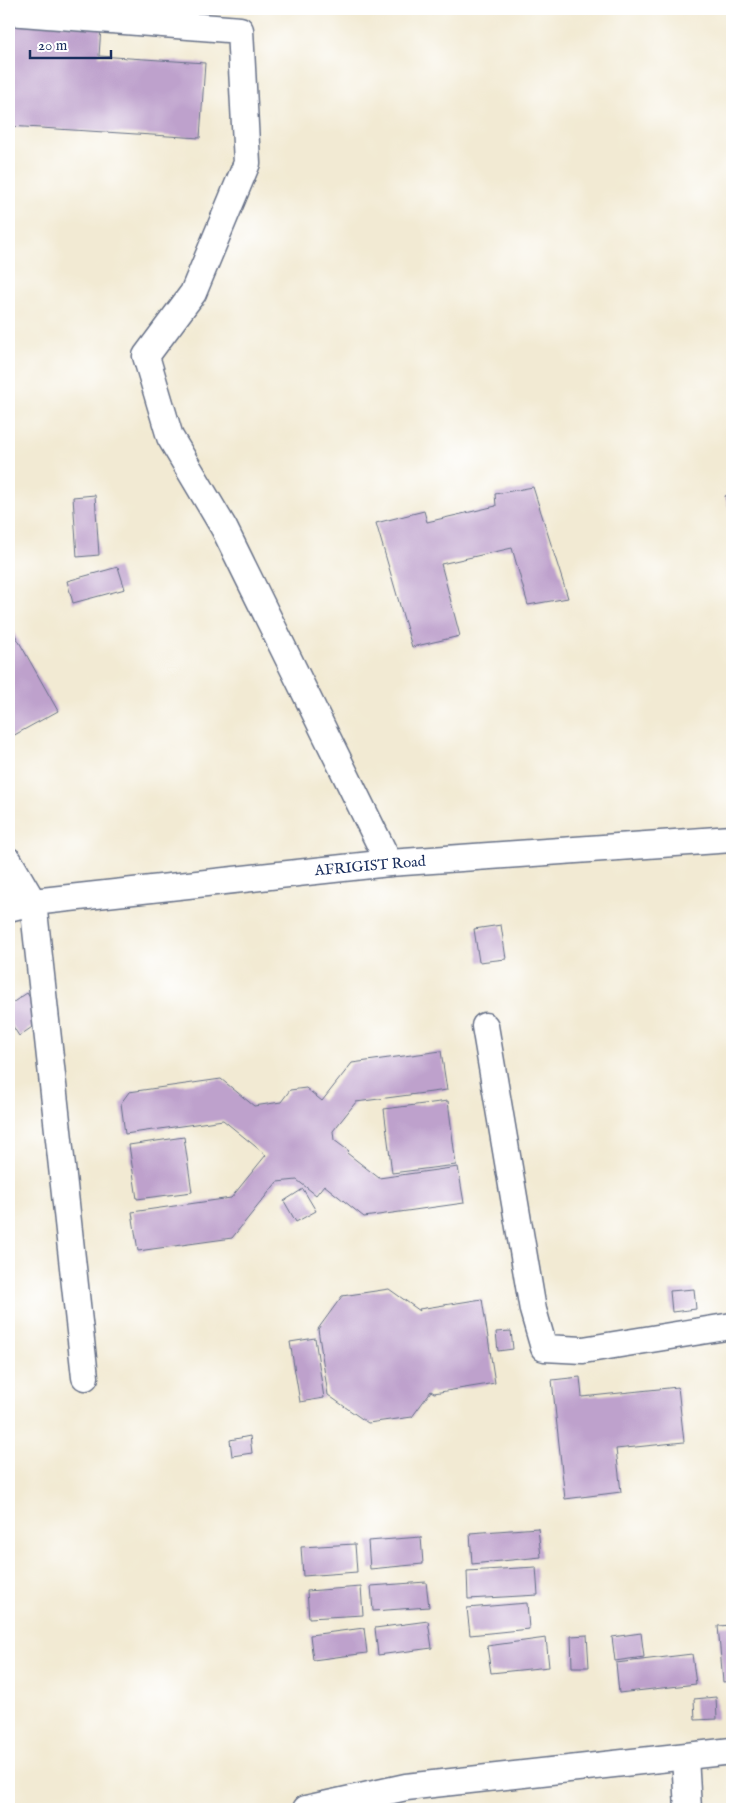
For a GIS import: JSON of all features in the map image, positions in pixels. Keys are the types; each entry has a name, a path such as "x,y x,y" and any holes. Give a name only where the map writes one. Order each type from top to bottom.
{"street":[{"path":"9,12 240,30 247,163 193,293 146,356 170,437 224,528 388,863"},
{"name":"AFRIGIST Road","path":"21,905 388,863 732,839"},
{"path":"9,861 21,905 85,1377"},
{"path":"485,1026 533,1310 544,1348 583,1350 732,1326"},
{"path":"306,1809 408,1798 732,1751"},
{"path":"685,1757 688,1809"}],"building":[{"path":"158,9 204,9 203,14"},
{"path":"9,21 101,27 99,56 205,63 200,138 9,126"},
{"path":"533,487 568,598 528,605 512,548 441,564 460,636 412,647 376,523 424,511 427,522 496,506 495,494"},
{"path":"732,494 732,518 725,496"},
{"path":"95,495 99,555 77,557 73,497"},
{"path":"118,567 125,589 73,603 67,581"},
{"path":"9,624 58,711 9,738"},
{"path":"501,925 506,959 479,962 474,929"},
{"path":"27,993 44,1019 19,1036 9,1020 9,1005"},
{"path":"441,1051 447,1090 356,1102 333,1131 334,1140 349,1151 347,1153 379,1178 458,1167 464,1203 364,1217 324,1185 316,1195 297,1180 277,1182 232,1238 138,1251 132,1212 231,1198 266,1155 223,1120 125,1134 121,1103 129,1092 221,1079 254,1106 281,1102 290,1090 306,1088 322,1101 352,1063"},
{"path":"448,1101 456,1165 392,1173 384,1109"},
{"path":"184,1137 192,1192 137,1199 129,1145"},
{"path":"303,1189 316,1211 296,1222 284,1201"},
{"path":"389,1289 420,1311 419,1309 482,1299 495,1383 434,1393 431,1391 412,1417 368,1423 328,1395 318,1329 342,1296"},
{"path":"694,1289 696,1309 672,1312 670,1291"},
{"path":"511,1331 513,1349 498,1351 496,1332"},
{"path":"315,1338 324,1398 300,1402 290,1342"},
{"path":"580,1377 582,1397 678,1387 684,1442 616,1449 621,1492 565,1499 552,1380"},
{"path":"250,1436 252,1453 232,1456 230,1440"},
{"path":"538,1528 541,1557 472,1564 470,1533"},
{"path":"421,1537 423,1564 370,1569 368,1541"},
{"path":"355,1544 357,1572 303,1576 301,1547"},
{"path":"536,1567 538,1595 468,1599 467,1571"},
{"path":"426,1582 429,1607 373,1611 371,1586"},
{"path":"361,1587 363,1615 309,1618 307,1591"},
{"path":"527,1603 529,1629 470,1635 467,1608"},
{"path":"428,1621 432,1648 378,1655 375,1628"},
{"path":"732,1625 732,1681 723,1682 718,1626"},
{"path":"364,1628 367,1653 313,1660 310,1635"},
{"path":"641,1633 644,1657 615,1661 612,1637"},
{"path":"587,1635 589,1667 572,1667 571,1636"},
{"path":"546,1638 549,1667 491,1673 487,1646"},
{"path":"692,1654 696,1684 619,1693 616,1663"},
{"path":"716,1697 717,1719 695,1720 694,1699"}]}
